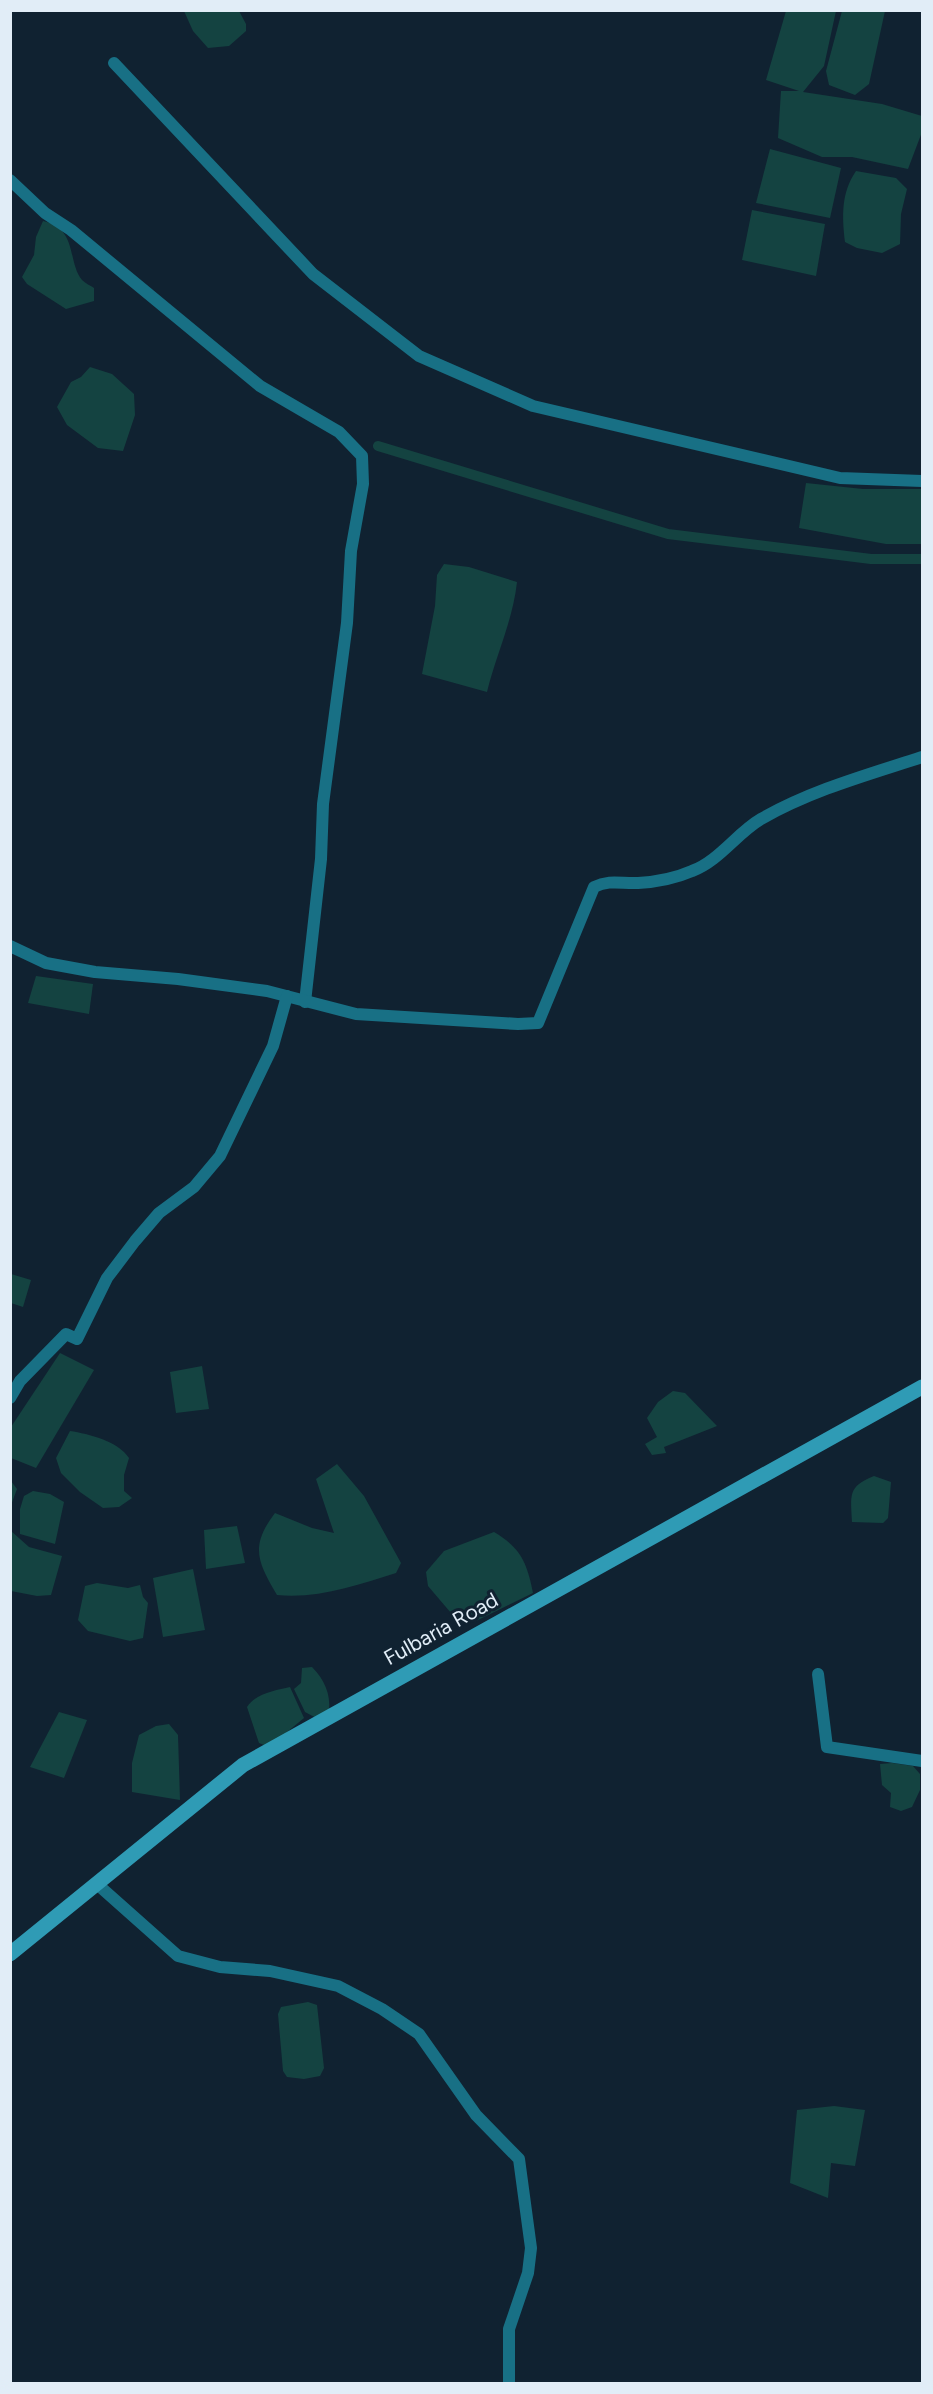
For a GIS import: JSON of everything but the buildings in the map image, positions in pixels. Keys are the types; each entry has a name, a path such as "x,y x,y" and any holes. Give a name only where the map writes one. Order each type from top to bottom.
{"main road":[{"name":"Fulbaria Road","path":"10,1954 243,1765 922,1387"}],"street":[{"path":"114,63 313,274 419,356 533,406 840,478 922,481"},
{"path":"10,180 45,213 71,230 260,386 339,432 362,456 363,484 351,551 347,623 323,804 321,859 305,1002"},
{"path":"10,946 46,963 95,972 214,983 287,996 356,1014 518,1024 538,1023 594,887 606,882 638,883 694,871 732,844 758,820 776,811 855,777 922,757"},
{"path":"10,1398 20,1381 66,1334 77,1339 107,1278 135,1241 159,1213 194,1187 220,1156 273,1046 287,996"},
{"path":"818,1674 827,1747 922,1761"},
{"path":"97,1884 177,1956 220,1967 270,1971 338,1986 382,2009 419,2034 476,2115 519,2159 531,2248 528,2273 509,2329 509,2384"}],"shaded area":[{"path":"184,11 239,11 246,24 246,31 229,46 208,48 193,31"},
{"path":"786,11 836,11 824,66 803,92 882,104 922,116 922,132 908,169 852,157 822,157 778,138 781,91 799,91 766,80"},
{"path":"842,11 885,11 869,84 855,95 829,85 826,71"},
{"path":"770,149 841,168 830,218 756,203"},
{"path":"856,171 896,178 907,189 901,214 900,244 882,253 857,248 845,242 843,223 845,196"},
{"path":"752,210 825,224 816,276 742,260"},
{"path":"43,221 54,225 67,238 77,273 82,280 94,288 94,301 66,309 27,284 22,277 34,255 36,237"},
{"path":"90,367 112,374 134,394 135,415 123,451 98,448 67,425 57,407 71,382 81,377"},
{"path":"806,483 863,489 922,489 922,544 886,544 799,528"},
{"path":"444,564 469,567 517,582 512,610 487,692 422,674 435,606 437,575"},
{"path":"36,976 93,984 89,1014 28,1003"},
{"path":"11,1274 31,1280 23,1307 11,1303"},
{"path":"60,1353 94,1370 36,1468 11,1458 11,1427"},
{"path":"202,1366 209,1409 176,1413 170,1372"},
{"path":"673,1391 685,1393 717,1426 664,1447 666,1453 652,1455 645,1444 657,1437 647,1418 658,1402"},
{"path":"70,1431 102,1439 124,1452 129,1458 124,1475 124,1491 132,1498 119,1507 103,1508 80,1492 61,1473 56,1458"},
{"path":"337,1464 364,1496 401,1563 396,1573 352,1586 308,1595 277,1595 261,1563 259,1544 262,1535 275,1513 312,1528 334,1533 316,1479"},
{"path":"874,1476 891,1482 888,1518 883,1523 852,1522 852,1493 859,1484"},
{"path":"11,1481 17,1489 11,1505"},
{"path":"33,1491 50,1494 64,1502 55,1544 20,1534 20,1509 24,1496"},
{"path":"237,1526 245,1563 206,1569 204,1530"},
{"path":"11,1531 29,1547 62,1556 51,1595 37,1596 11,1591"},
{"path":"494,1532 517,1550 528,1573 533,1593 474,1622 451,1613 428,1586 426,1572 444,1551"},
{"path":"193,1569 205,1630 163,1637 153,1578"},
{"path":"97,1583 128,1588 140,1585 143,1597 148,1603 143,1638 130,1641 88,1631 78,1620 85,1586"},
{"path":"312,1667 323,1682 329,1699 329,1711 320,1720 305,1712 294,1689 301,1683 302,1668"},
{"path":"290,1687 304,1718 269,1747 259,1743 247,1707 260,1696"},
{"path":"59,1712 87,1720 64,1778 30,1767"},
{"path":"169,1724 178,1735 180,1800 132,1792 132,1763 139,1735 156,1726"},
{"path":"880,1764 913,1766 920,1774 920,1790 912,1807 901,1811 890,1807 891,1793 882,1785"},
{"path":"308,2002 317,2005 324,2068 320,2076 304,2079 287,2077 283,2071 278,2014 281,2007"},
{"path":"834,2106 865,2110 855,2166 831,2163 828,2198 790,2183 797,2110"}],"waterway":[{"path":"378,446 668,534 871,559 922,559"}]}
